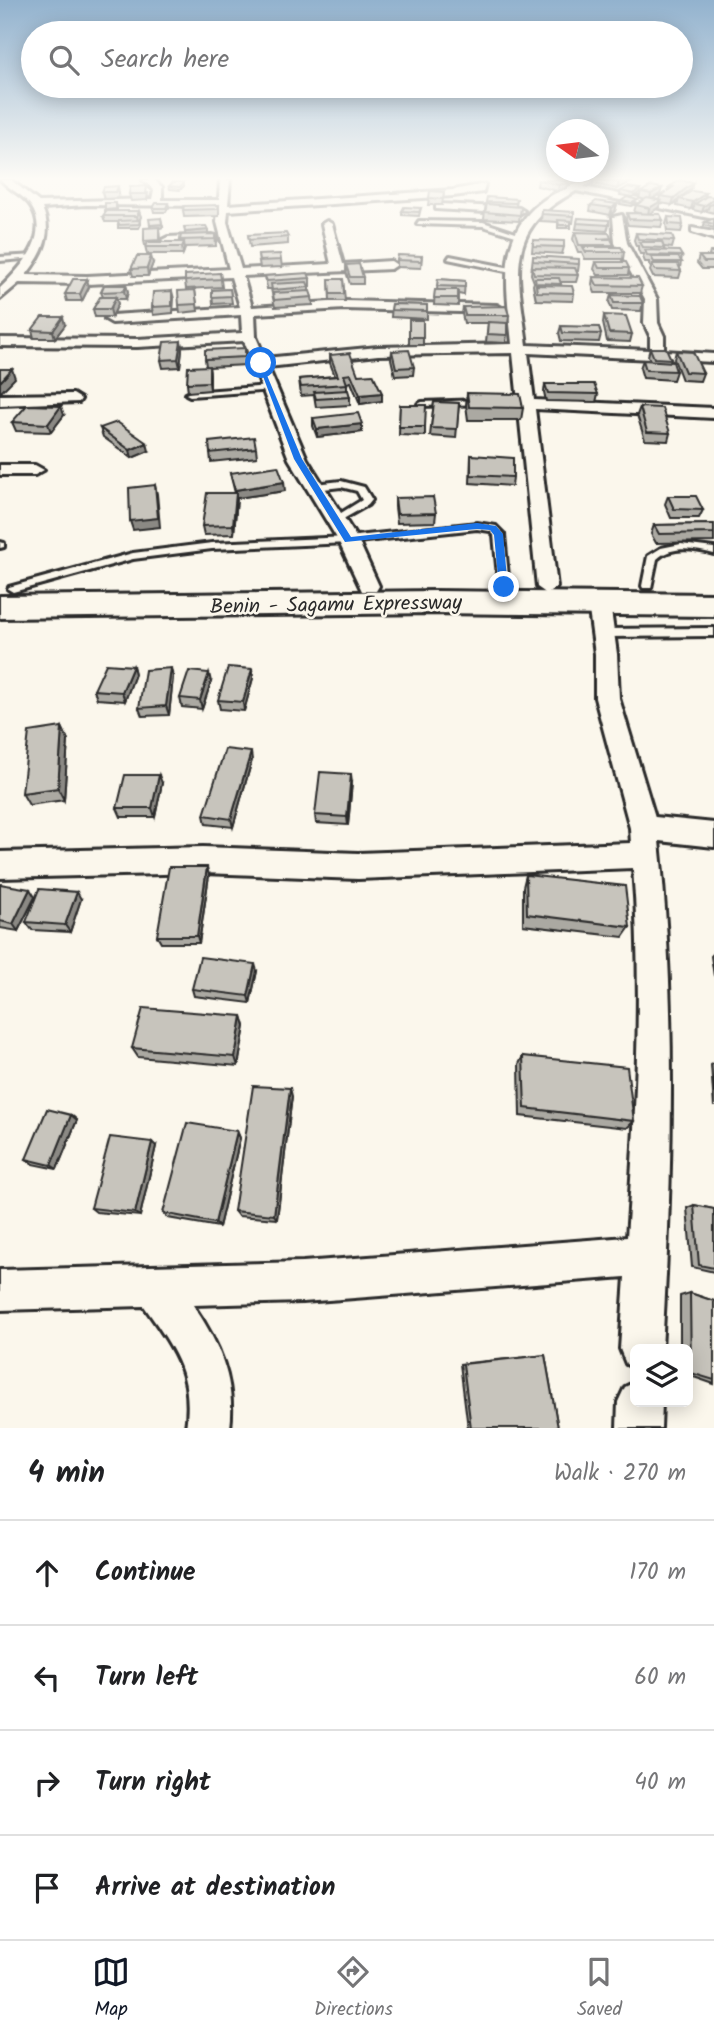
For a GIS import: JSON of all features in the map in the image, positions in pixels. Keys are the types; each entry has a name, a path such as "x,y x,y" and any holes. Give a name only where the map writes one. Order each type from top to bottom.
{"highway":[{"path":"4,595 369,586 714,587"},
{"name":"Benin - Sagamu Expressway","path":"4,595 602,618 714,605"}],"street":[{"path":"0,295 40,247"},
{"path":"229,247 248,312 249,337 298,459 348,540 369,586"},
{"path":"333,247 338,267"},
{"path":"516,247 511,270 519,348 521,404 547,587"},
{"path":"623,247 651,299 657,354"},
{"path":"16,279 87,280 391,265"},
{"path":"112,319 345,305 515,309"},
{"path":"0,342 138,343 249,337"},
{"path":"261,363 377,351 519,348 714,358"},
{"path":"0,400 73,399"},
{"path":"521,404 714,413"},
{"path":"0,470 34,470"},
{"path":"602,618 607,698 645,841 653,928 654,1104 641,1344"},
{"path":"0,865 203,860 358,866 714,835"},
{"path":"0,1290 303,1282 646,1255"},
{"path":"154,1286 198,1348 211,1381 213,1411 208,1428"},
{"path":"639,1428 640,1407"}],"lane":[{"path":"0,259 34,256"},
{"path":"450,258 511,270"},
{"path":"190,394 271,388"},
{"path":"422,404 487,402"},
{"path":"315,486 341,484 361,489 367,500 365,503 336,520"},
{"path":"4,595 133,556 261,542 348,540 477,526 493,528 499,534 504,587"},
{"path":"647,586 652,558 656,552 663,549 699,547 714,551"},
{"path":"602,618 714,632"}],"building":[{"path":"583,247 621,247 624,252 586,252"},
{"path":"645,250 679,251 682,256 647,255"},
{"path":"280,254 281,260 259,261 258,255"},
{"path":"398,255 422,256 421,261 397,260"},
{"path":"137,256 151,256 147,268 131,269"},
{"path":"533,256 579,259 579,264 533,261"},
{"path":"699,256 714,256 714,262 704,262"},
{"path":"651,257 678,257 682,262 654,262"},
{"path":"596,262 626,262 629,268 599,268"},
{"path":"359,264 363,277 350,277 346,265"},
{"path":"652,264 678,264 681,271 655,270"},
{"path":"532,267 575,268 578,275 534,274"},
{"path":"220,273 221,279 185,281 185,275"},
{"path":"308,273 310,278 267,281 265,276"},
{"path":"593,277 638,278 642,286 597,285"},
{"path":"535,278 559,278 561,284 536,283"},
{"path":"73,279 87,279 80,294 65,294"},
{"path":"329,279 343,279 344,294 330,294"},
{"path":"438,279 465,281 465,287 437,286"},
{"path":"307,282 309,287 272,290 271,284"},
{"path":"104,285 126,285 124,291 101,292"},
{"path":"536,285 572,286 574,293 537,292"},
{"path":"230,289 231,296 212,297 212,290"},
{"path":"195,290 197,304 179,305 178,291"},
{"path":"435,290 458,290 458,298 434,298"},
{"path":"172,291 172,306 152,307 153,292"},
{"path":"310,291 312,297 274,300 273,293"},
{"path":"611,295 640,296 643,303 614,303"},
{"path":"100,297 116,297 110,309 93,309"},
{"path":"392,304 427,305 427,311 391,310"},
{"path":"506,306 509,315 465,315 463,307"},
{"path":"604,315 626,316 632,334 609,333"},
{"path":"42,317 63,317 53,331 32,330"},
{"path":"409,320 423,320 423,337 409,337"},
{"path":"488,322 507,323 507,335 487,334"},
{"path":"561,326 599,327 601,334 563,333"},
{"path":"181,341 178,359 161,360 164,342"},
{"path":"245,348 245,357 205,359 205,350"},
{"path":"650,348 666,348 671,359 654,358"},
{"path":"409,350 414,367 396,368 392,351"},
{"path":"676,351 693,352 703,373 685,372"},
{"path":"350,353 358,375 373,374 382,393 360,395 351,374 344,375 347,384 301,387 299,379 338,376 330,355"},
{"path":"643,360 673,362 676,371 646,370"},
{"path":"209,366 209,382 187,383 188,367"},
{"path":"0,369 12,369 0,382"},
{"path":"545,384 594,384 598,394 548,393"},
{"path":"348,390 350,397 316,399 314,392"},
{"path":"467,393 520,394 523,408 469,407"},
{"path":"434,402 459,403 457,429 431,428"},
{"path":"27,405 61,406 48,424 12,422"},
{"path":"400,405 426,405 425,427 399,427"},
{"path":"640,407 662,408 670,433 647,432"},
{"path":"358,413 362,424 317,429 313,418"},
{"path":"117,422 147,443 130,450 100,428"},
{"path":"254,437 256,448 210,453 209,442"},
{"path":"471,455 513,458 513,477 471,475"},
{"path":"278,466 284,482 235,490 230,473"},
{"path":"155,485 158,518 130,521 129,488"},
{"path":"207,493 236,493 233,525 202,526"},
{"path":"668,496 696,496 703,510 674,509"},
{"path":"433,497 436,513 397,514 395,498"},
{"path":"714,524 714,533 659,534 654,525"},
{"path":"106,664 133,666 122,692 94,690"},
{"path":"228,667 252,669 243,702 218,700"},
{"path":"171,668 166,706 139,708 145,670"},
{"path":"189,671 209,673 200,700 180,698"},
{"path":"62,727 58,788 22,793 29,732"},
{"path":"225,749 251,752 231,819 204,815"},
{"path":"320,772 351,774 347,817 315,815"},
{"path":"125,775 159,775 152,808 117,808"},
{"path":"169,867 207,867 197,936 157,936"},
{"path":"526,875 625,886 630,927 527,914"},
{"path":"0,884 30,889 13,924 0,921"},
{"path":"39,889 77,892 65,925 26,922"},
{"path":"200,957 255,964 248,996 192,989"},
{"path":"143,1008 242,1016 235,1057 132,1048"},
{"path":"523,1056 627,1067 634,1121 525,1108"},
{"path":"253,1086 290,1088 274,1215 234,1211"},
{"path":"47,1109 71,1115 51,1165 26,1159"},
{"path":"187,1123 237,1131 215,1223 163,1213"},
{"path":"110,1137 152,1142 135,1213 91,1208"},
{"path":"694,1205 714,1209 714,1268 699,1265"},
{"path":"690,1293 714,1301 714,1380 693,1374 693,1344 691,1344"},
{"path":"545,1355 558,1428 471,1428 463,1364"}],"route":[{"path":"261,363 298,459 348,540 477,526 493,528 499,534 504,587"}]}
